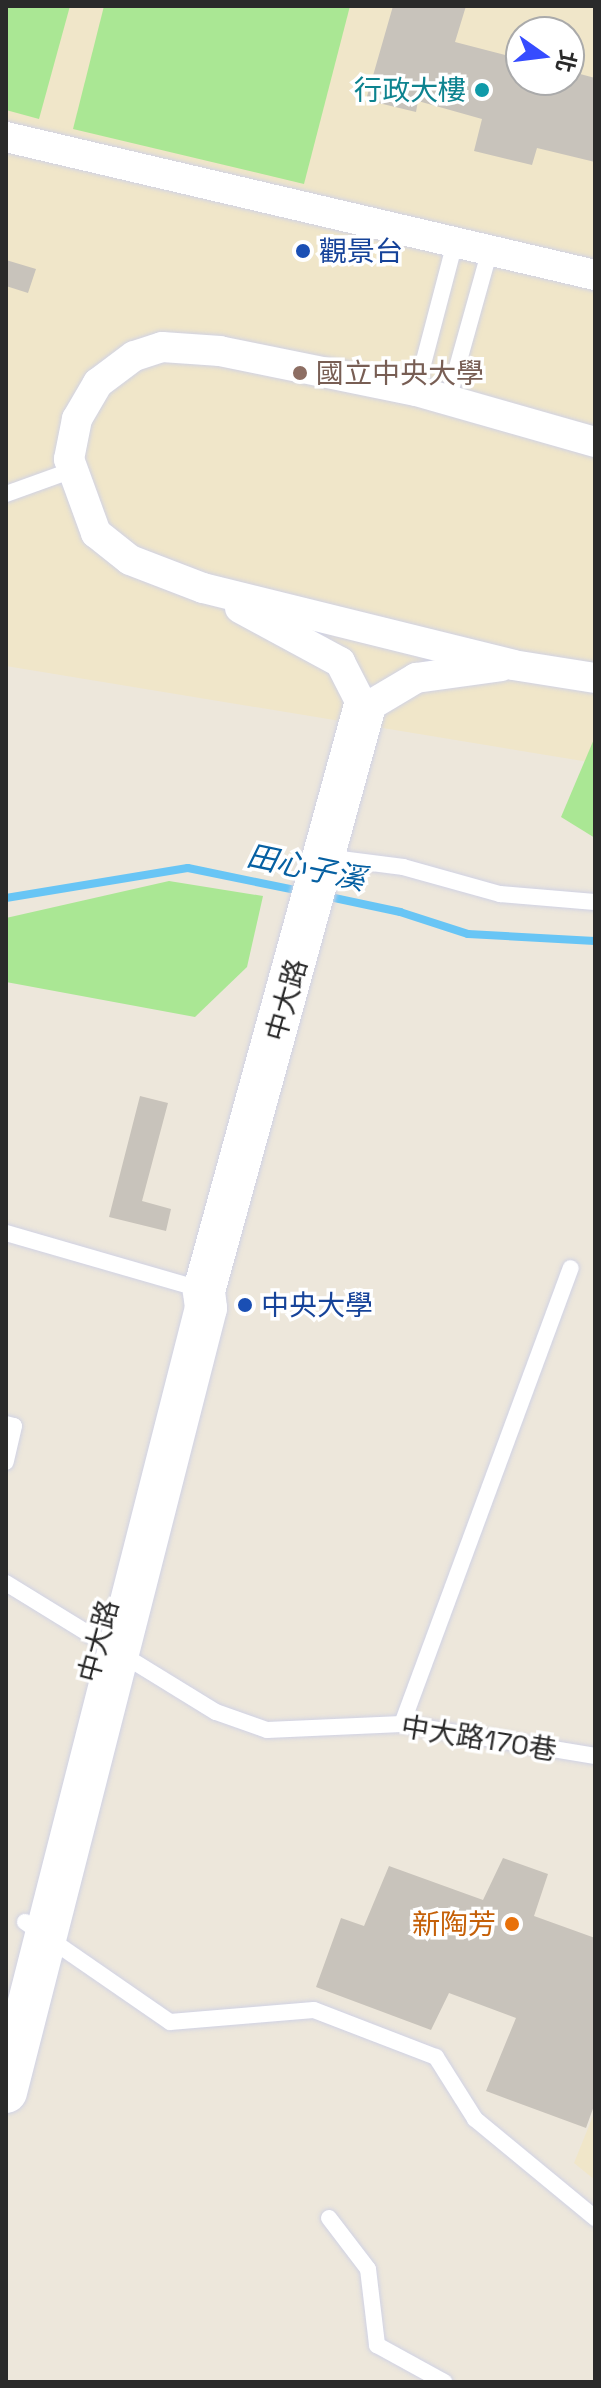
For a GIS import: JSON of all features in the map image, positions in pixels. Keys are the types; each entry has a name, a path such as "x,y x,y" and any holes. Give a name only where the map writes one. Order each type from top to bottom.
{"street":[{"path":"6,137 595,275"},
{"path":"595,442 416,391 220,351 162,347 134,356 98,383 77,419 70,471 96,533 130,560 203,588 513,665 595,678"},
{"path":"203,588 340,662 364,709 416,678 513,665"},
{"name":"中大路","path":"37,1928 107,1647 206,1308 204,1291 364,709"},
{"path":"6,1999 37,1928"},
{"path":"6,2092 37,1928"}],"lane":[{"path":"416,391 455,242"},
{"path":"448,400 490,250"},
{"path":"6,494 12,488 70,471"},
{"path":"323,864 403,867 500,894 595,902"},
{"path":"6,1233 204,1291"},
{"path":"402,1724 571,1268"},
{"path":"6,1424 14,1426 6,1462"},
{"name":"中大路170巷","path":"6,1583 216,1712 267,1730 402,1724 595,1756"},
{"path":"37,1928 170,2022 314,2010 436,2057 475,2119 595,2218"},
{"path":"329,2218 368,2269 377,2345 444,2382"}],"shaded area":[{"name":"國立中央大學","path":"6,6 595,6 595,763 6,666"},
{"path":"595,2111 595,2180 574,2163"}],"green space":[{"path":"6,6 70,6 39,119 6,110"},
{"path":"104,6 350,6 304,184 73,129"},
{"path":"595,739 595,838 561,817"},
{"path":"169,881 263,896 247,967 195,1017 6,982 6,918"}],"building":[{"name":"行政大樓","path":"393,6 466,6 455,42 505,55 505,96 585,96 585,75 595,78 595,162 537,148 532,165 474,151 482,119 418,101 416,112 366,100"},
{"path":"6,260 36,269 28,293 6,286"},
{"path":"140,1096 168,1103 142,1201 171,1209 166,1231 109,1217"},
{"path":"503,1858 548,1874 534,1916 595,1938 595,2103 586,2128 486,2091 516,2018 449,1993 431,2030 316,1987 341,1918 364,1926 389,1866 483,1900"}],"waterway":[{"name":"田心子溪","path":"6,898 188,868 300,891"},
{"name":"田心子溪","path":"325,896 400,912 468,934 595,941"}],"place":[{"name":"行政大樓","path":"482,90"},
{"name":"觀景台","path":"303,251"},
{"name":"國立中央大學","path":"300,373"},
{"name":"中央大學","path":"245,1305"},
{"name":"新陶芳","path":"512,1924"}]}
